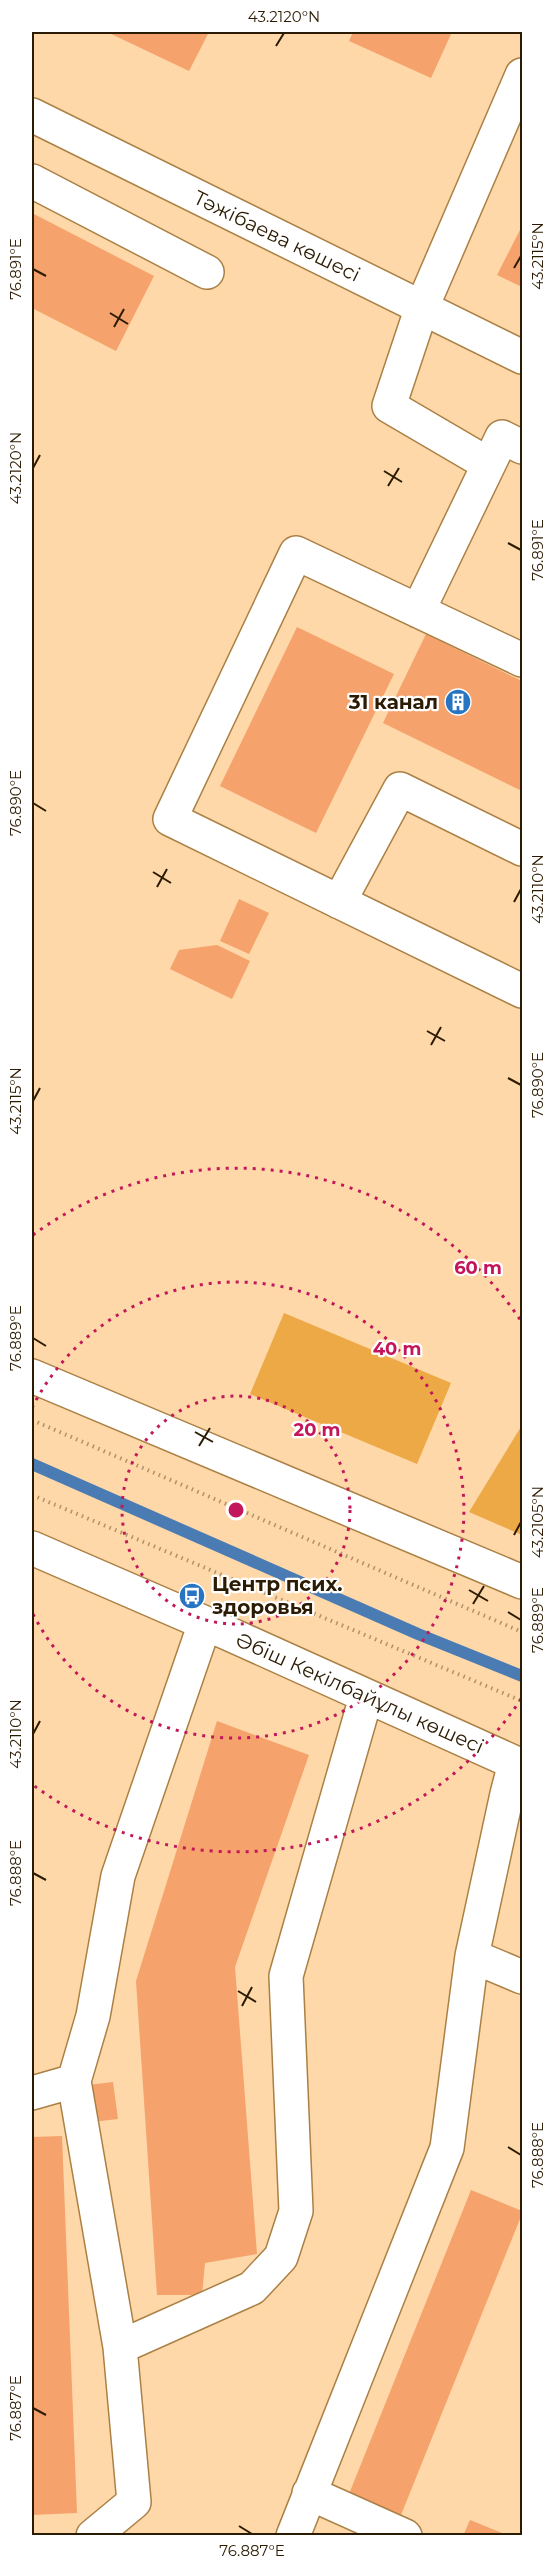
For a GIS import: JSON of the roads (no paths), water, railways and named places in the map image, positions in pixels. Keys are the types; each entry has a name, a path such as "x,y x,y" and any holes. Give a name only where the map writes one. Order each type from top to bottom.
{"street":[{"path":"488,464 389,406 422,307 522,75"},
{"name":"Тәжібаева көшесі","path":"32,115 522,357"},
{"path":"32,181 207,272"},
{"path":"418,611 502,437 522,447"},
{"path":"522,660 296,553 170,819 522,991"},
{"path":"339,902 400,789 522,849"},
{"path":"32,1376 522,1582"},
{"name":"Әбіш Кекілбайұлы көшесі","path":"32,1548 205,1623 519,1765"},
{"path":"93,2535 135,2502 120,2347 74,2081 93,2016 118,1876 205,1623"},
{"path":"120,2347 252,2288 281,2257 296,2211 286,1976 366,1697"},
{"path":"293,2535 447,2148 472,1956 507,1794 519,1765"},
{"path":"472,1956 522,1977"},
{"path":"32,2093 74,2081"},
{"path":"309,2493 405,2535"}],"waterway":[{"path":"32,1464 418,1634 522,1676"}],"place":[{"name":"31 канал","path":"458,702"},
{"name":"Центр псих. здоровья","path":"192,1596"}]}
